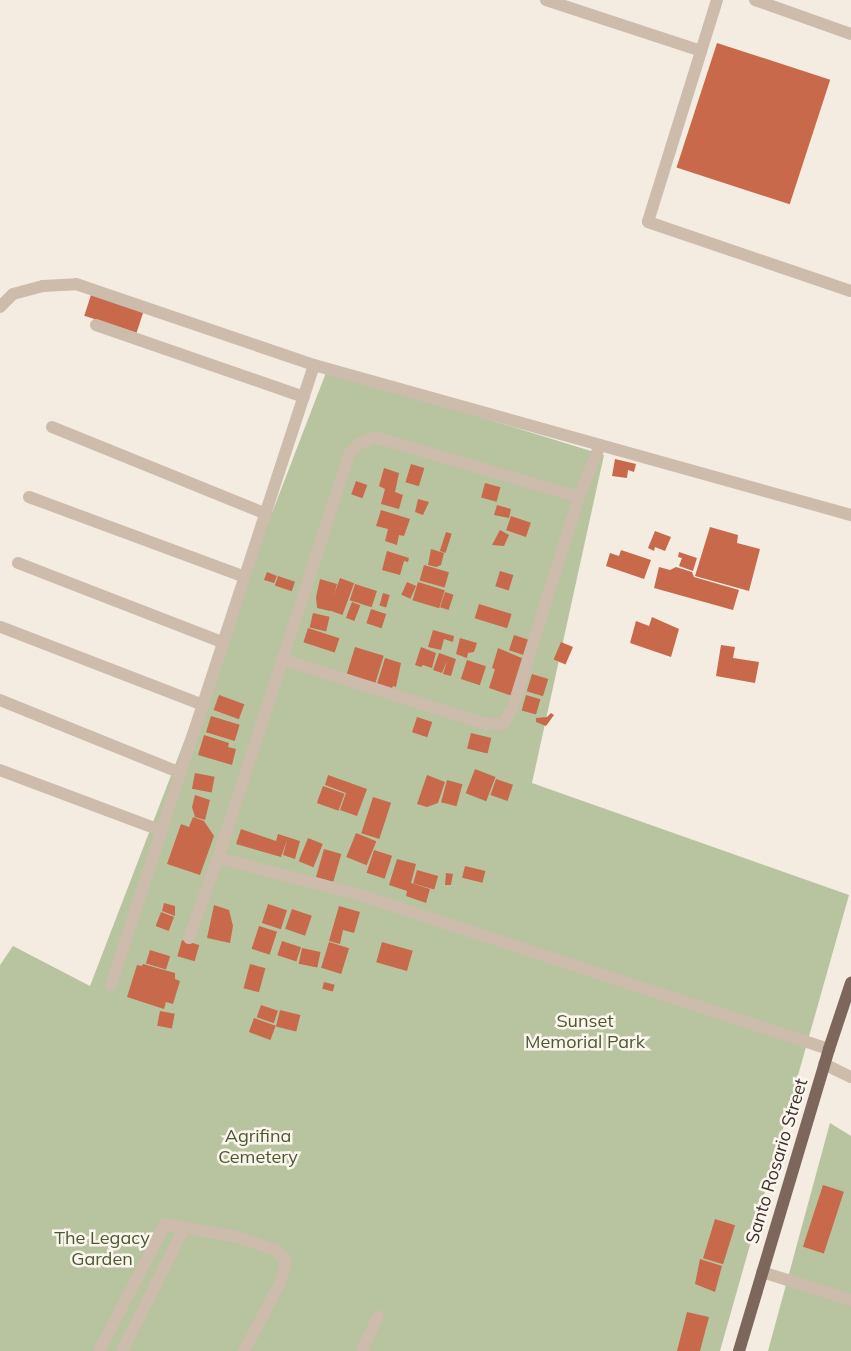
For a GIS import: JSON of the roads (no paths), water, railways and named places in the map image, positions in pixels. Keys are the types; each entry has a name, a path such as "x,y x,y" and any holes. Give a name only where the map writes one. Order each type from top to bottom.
{"main road":[{"name":"Santo Rosario Street","path":"739,1351 824,1064 851,983"}],"lane":[{"path":"546,0 701,51"},
{"path":"717,0 648,222 851,291"},
{"path":"755,0 851,34"},
{"path":"0,307 13,294 43,286 76,284 314,365 851,515"},
{"path":"96,325 304,397"},
{"path":"112,986 314,365"},
{"path":"52,427 266,514"},
{"path":"189,938 218,858 349,454 365,440 374,437 579,497"},
{"path":"281,659 486,724 503,724 513,707 579,497 600,445"},
{"path":"29,497 245,577"},
{"path":"18,563 224,643"},
{"path":"1,627 203,705"},
{"path":"0,700 181,773"},
{"path":"0,770 162,830"},
{"path":"218,858 360,895 829,1049"},
{"path":"824,1064 851,1077"},
{"path":"99,1351 165,1224 184,1229 238,1237 276,1250 284,1259 284,1270 279,1285 244,1351"},
{"path":"122,1351 184,1229"},
{"path":"762,1272 851,1300"},
{"path":"362,1351 378,1316"}],"park label":[{"name":"Sunset Memorial Park","path":"585,1032"},
{"name":"Agrifina Cemetery","path":"258,1147"},
{"name":"The Legacy Garden","path":"102,1249"}]}
